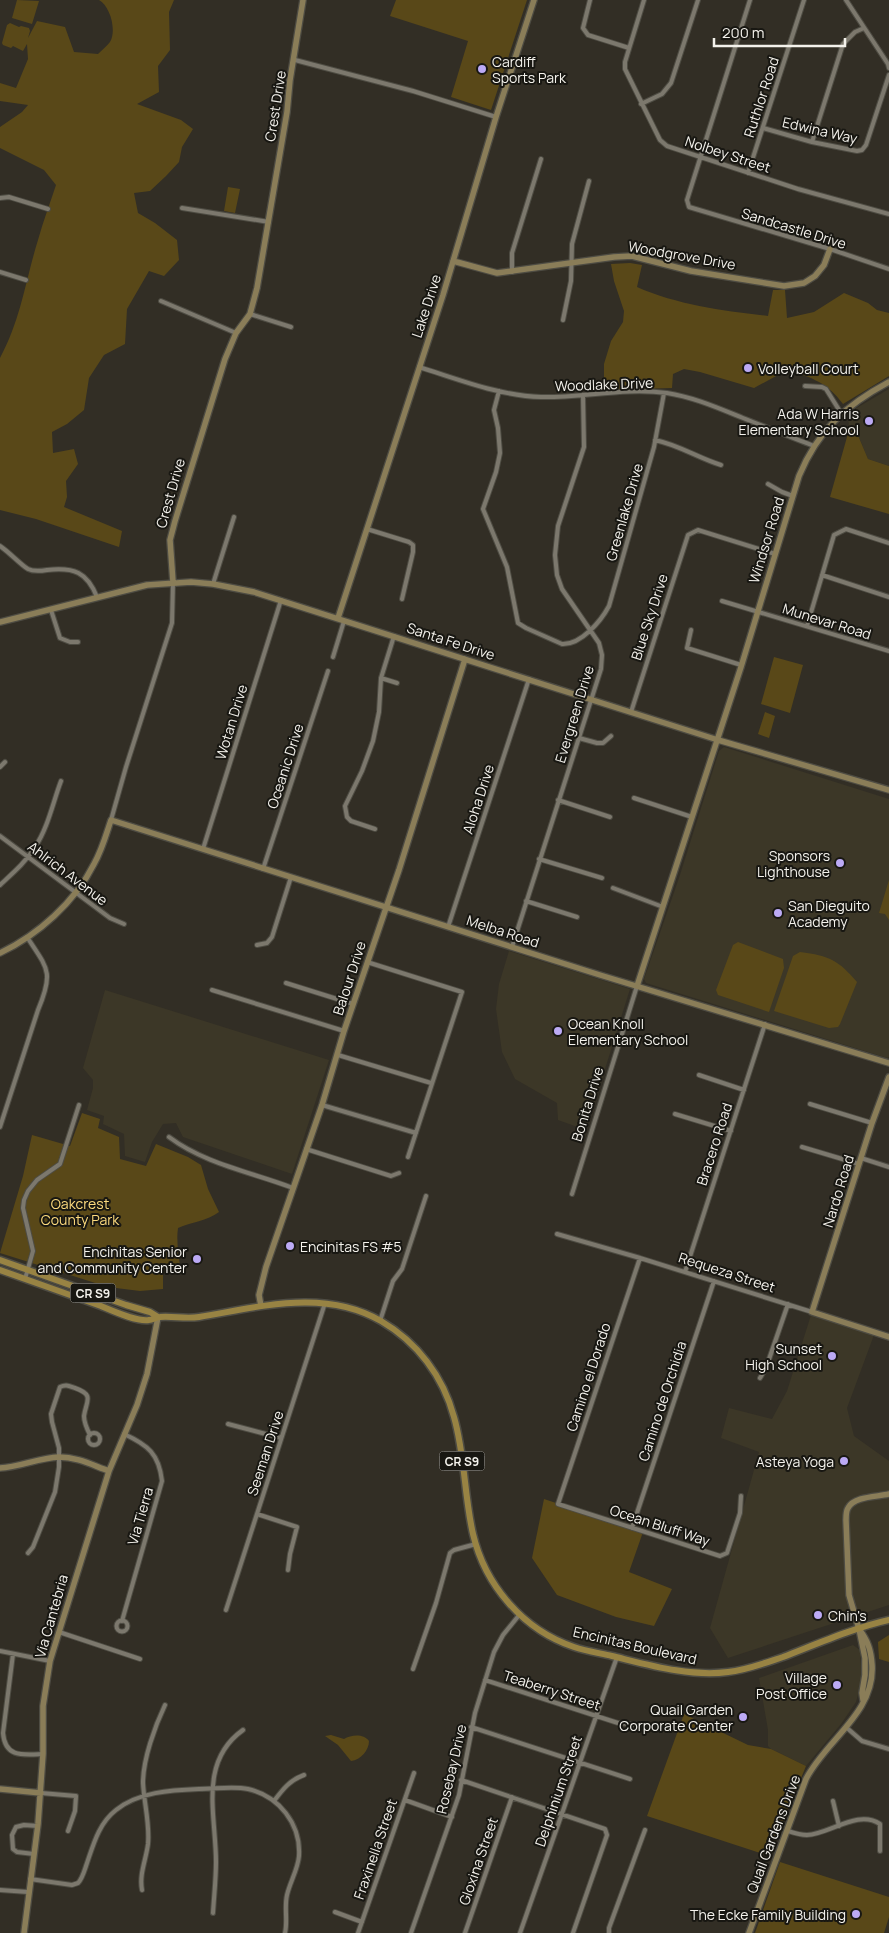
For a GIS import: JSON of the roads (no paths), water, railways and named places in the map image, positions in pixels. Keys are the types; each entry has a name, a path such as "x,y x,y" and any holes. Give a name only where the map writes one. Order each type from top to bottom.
{"main road":[{"name":"Encinitas Boulevard","path":"0,1260 150,1312 158,1317"},
{"name":"Encinitas Boulevard","path":"0,1270 138,1319 148,1320 158,1317 195,1318 261,1306 307,1301 355,1310 394,1329 413,1346 433,1369 444,1389 457,1430 476,1544 490,1577 500,1592 520,1614 550,1636 573,1646 682,1671 704,1673 728,1672 758,1665 889,1620"}],"street":[{"name":"Crest Drive","path":"0,953 27,938 54,915 75,892 94,866 102,849 172,623 173,582 170,540 197,445 225,360 236,333 250,314 257,288 303,0"},
{"name":"Lake Drive","path":"341,619 366,529 453,261 496,117 534,0"},
{"path":"590,0 582,28 588,35 629,48"},
{"name":"Nolbey Street","path":"644,0 629,48 625,68 660,140 668,146 701,158 889,214"},
{"path":"641,104 662,94 671,83 698,0"},
{"path":"701,158 750,0"},
{"name":"Ruthlor Road","path":"748,173 804,0"},
{"path":"846,0 889,68"},
{"path":"812,142 843,44 855,32 864,28"},
{"path":"294,60 369,79 496,117"},
{"name":"Edwina Way","path":"763,128 812,142 857,151 862,150 867,142 889,75"},
{"name":"Sandcastle Drive","path":"701,158 687,200 689,208 830,249 889,269"},
{"path":"512,272 512,254 542,159"},
{"path":"563,320 571,281 572,244 589,181"},
{"path":"0,198 9,197 48,209"},
{"path":"182,208 269,222"},
{"name":"Woodgrove Drive","path":"453,261 497,273 632,256 691,271 784,286 804,283 815,276 824,265 830,249"},
{"path":"0,272 26,280"},
{"path":"161,301 236,333"},
{"path":"250,314 291,327"},
{"name":"Woodlake Drive","path":"419,367 499,391 542,397 638,392 664,393 703,402 814,446"},
{"name":"Windsor Road","path":"718,740 793,496 807,457 842,413 854,403 889,382"},
{"path":"805,386 826,389 842,413"},
{"name":"Greenlake Drive","path":"499,391 494,410 500,453 496,472 483,510 507,567 516,618 519,625 562,644 571,644 590,630 602,618 609,606 655,440 664,393"},
{"name":"Evergreen Drive","path":"512,947 579,738 600,669 602,655 598,643 590,630 562,590 557,576 555,555 558,526 584,447 583,395"},
{"path":"655,440 671,443 700,458 721,465"},
{"path":"768,484 793,496"},
{"path":"213,584 234,517"},
{"path":"807,626 834,535 846,528 889,543"},
{"path":"366,529 413,545 402,598"},
{"name":"Blue Sky Drive","path":"631,712 686,539 692,531 698,530 775,554"},
{"path":"0,546 27,568 38,571 68,569 81,574 90,581 97,597"},
{"path":"822,576 889,597"},
{"name":"Santa Fe Drive","path":"0,622 146,585 173,582 213,584 254,592 281,600 718,740 889,790"},
{"name":"Wotan Drive","path":"203,849 281,600"},
{"name":"Munevar Road","path":"722,600 889,651"},
{"path":"51,610 60,638 70,642 78,642"},
{"path":"333,657 341,619"},
{"path":"691,630 687,648 741,665"},
{"path":"375,829 351,821 345,811 373,741 379,712 381,678 394,636"},
{"name":"Balour Drive","path":"261,1306 259,1295 266,1267 322,1104 344,1031 386,908 466,659"},
{"name":"Oceanic Drive","path":"263,869 328,671"},
{"path":"381,678 397,683"},
{"name":"Aloha Drive","path":"448,927 529,679"},
{"path":"579,738 603,743 611,736"},
{"name":"Bonita Drive","path":"572,1194 637,986 718,740"},
{"path":"0,767 4,762"},
{"path":"0,885 28,858 42,835 61,781"},
{"path":"634,798 692,817"},
{"path":"558,800 610,817"},
{"name":"Melba Road","path":"111,820 386,908 889,1063"},
{"name":"Ahlrich Avenue","path":"0,836 110,918 124,924"},
{"path":"539,859 602,878"},
{"path":"257,945 267,943 272,937 290,877"},
{"path":"613,888 663,907"},
{"path":"526,901 577,916"},
{"path":"0,1127 45,993 46,966 27,938"},
{"path":"367,962 462,992 408,1157"},
{"path":"286,984 353,1004"},
{"path":"212,990 344,1031"},
{"name":"Bracero Road","path":"685,1272 765,1024"},
{"path":"338,1055 431,1083"},
{"path":"699,1075 744,1090"},
{"name":"Nardo Road","path":"812,1312 872,1123 889,1077"},
{"path":"25,1279 33,1251 22,1208 24,1200 28,1191 37,1180 60,1164 79,1104"},
{"path":"322,1104 416,1133"},
{"path":"810,1104 872,1123"},
{"path":"675,1114 731,1131"},
{"path":"169,1137 206,1159 294,1188"},
{"path":"802,1147 889,1167"},
{"path":"306,1149 391,1176 399,1173"},
{"path":"380,1321 393,1281 402,1269 426,1196"},
{"name":"Requeza Street","path":"557,1234 640,1258 889,1337"},
{"name":"Camino el Dorado","path":"558,1504 640,1258"},
{"name":"Camino de Orchidia","path":"632,1528 714,1281"},
{"name":"Seeman Drive","path":"226,1610 325,1303"},
{"path":"760,1378 766,1368 788,1304"},
{"name":"Via Cantebria","path":"24,1933 38,1826 43,1754 43,1706 50,1660 109,1471 137,1405 147,1374 158,1317"},
{"path":"28,1553 55,1492 60,1457 51,1414 60,1387 67,1385 88,1395 89,1400 84,1417 85,1427 90,1436"},
{"path":"228,1424 282,1438"},
{"name":"Via Tierra","path":"122,1621 162,1481 160,1467 153,1453 139,1441 124,1433"},
{"path":"0,1468 60,1457 80,1460 109,1471"},
{"name":"Quail Gardens Drive","path":"749,1933 788,1831 800,1792 811,1769 847,1728 863,1700 865,1658 848,1585 847,1508 858,1500 889,1494"},
{"name":"Ocean Bluff Way","path":"558,1504 720,1556 727,1553 740,1513 740,1496"},
{"path":"256,1514 297,1527 288,1570"},
{"path":"413,1669 436,1603 450,1553 454,1550 476,1544"},
{"name":"Rosebay Drive","path":"411,1933 452,1817 471,1728 494,1652 503,1635 520,1614"},
{"path":"58,1632 140,1658"},
{"path":"0,1651 50,1660"},
{"path":"13,1654 3,1733 4,1742 16,1754 43,1754"},
{"name":"Delphinium Street","path":"520,1933 617,1657"},
{"name":"Teaberry Street","path":"485,1680 618,1723 641,1725"},
{"path":"142,1890 140,1880 148,1844 143,1780 151,1741 165,1705"},
{"path":"471,1728 630,1779"},
{"path":"847,1728 862,1742 889,1749"},
{"path":"213,1913 216,1863 214,1772 218,1758 232,1737 243,1730"},
{"name":"Fraxinella Street","path":"358,1933 414,1773"},
{"path":"274,1801 295,1778 304,1775"},
{"path":"461,1780 605,1829 607,1835 573,1933"},
{"path":"0,1789 76,1796 75,1811 68,1831"},
{"path":"30,1879 72,1885 78,1883 96,1837 104,1823 114,1811 125,1803 144,1796 174,1790 248,1789 262,1794 284,1810 292,1822 298,1841 299,1856 287,1896 285,1933"},
{"name":"Gloxina Street","path":"465,1933 512,1797"},
{"path":"404,1800 452,1817"},
{"path":"833,1801 839,1826"},
{"path":"788,1831 798,1835 809,1835 855,1820 872,1819 880,1824 880,1851"},
{"path":"34,1854 17,1852 13,1849 12,1836 16,1827 24,1825 38,1826"},
{"path":"610,1933 610,1928 645,1830"},
{"path":"0,1890 28,1892"},
{"path":"335,1912 362,1922"}],"place":[{"name":"Cardiff Sports Park","path":"482,69"},
{"name":"Volleyball Court","path":"748,368"},
{"name":"Ada W Harris Elementary School","path":"869,421"},
{"name":"Sponsors Lighthouse","path":"840,863"},
{"name":"San Dieguito Academy","path":"778,913"},
{"name":"Ocean Knoll Elementary School","path":"558,1031"},
{"name":"Encinitas FS #5","path":"290,1246"},
{"name":"Encinitas Senior and Community Center","path":"197,1259"},
{"name":"Sunset High School","path":"832,1356"},
{"name":"Asteya Yoga","path":"844,1461"},
{"name":"Chin's","path":"818,1615"},
{"name":"Village Post Office","path":"837,1685"},
{"name":"Quail Garden Corporate Center","path":"743,1717"},
{"name":"The Ecke Family Building","path":"856,1914"}],"park label":[{"name":"Oakcrest County Park","path":"80,1212"}]}
